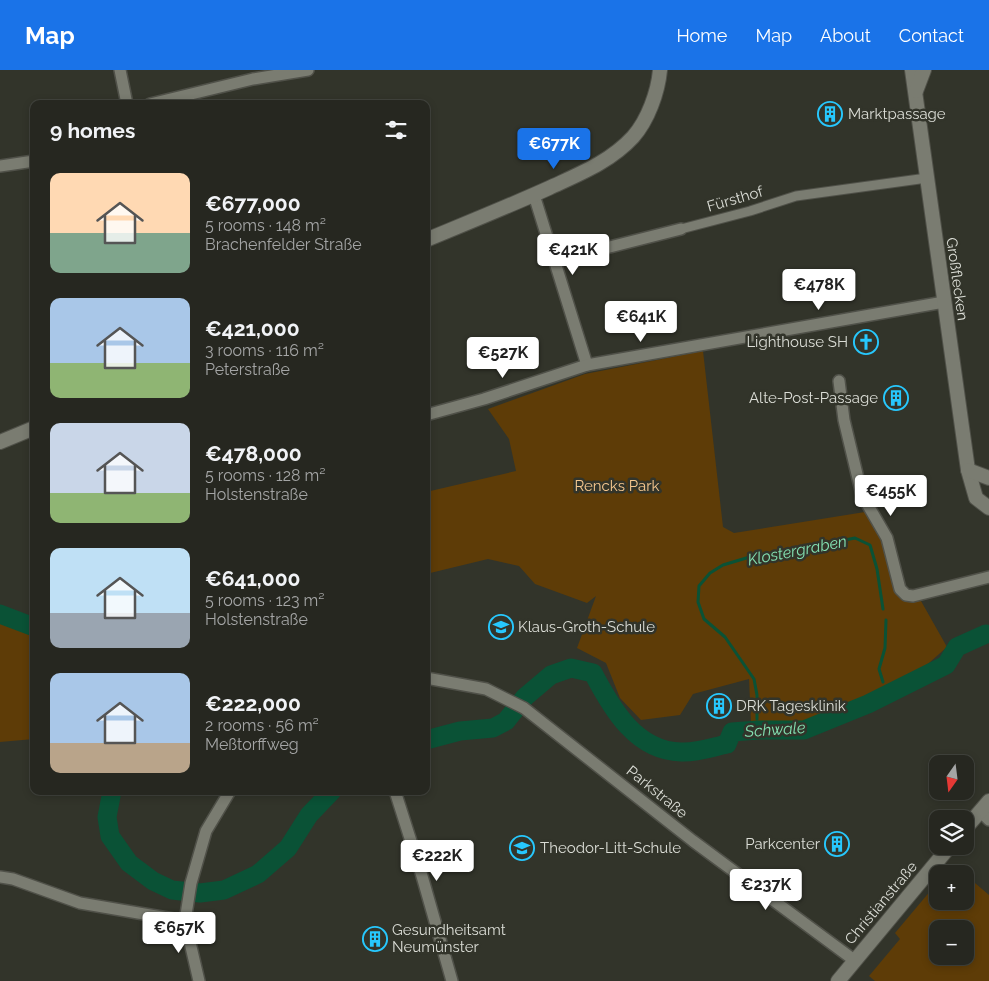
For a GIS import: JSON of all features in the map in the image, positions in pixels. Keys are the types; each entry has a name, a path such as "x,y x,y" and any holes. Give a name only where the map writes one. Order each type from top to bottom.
{"street":[{"path":"120,70 126,100"},
{"path":"166,100 253,79 308,70"},
{"path":"430,238 534,195 606,160 634,136 651,104 660,70"},
{"name":"Großflecken","path":"912,70 968,470 976,498 987,506"},
{"path":"914,94 924,70"},
{"path":"0,166 30,162"},
{"name":"Fürsthof","path":"554,261 750,211 796,196 927,178"},
{"path":"534,195 587,365"},
{"path":"430,414 484,399 587,365 944,302"},
{"path":"839,381 844,420 862,495 887,538 900,589 906,595 914,596 989,577"},
{"path":"0,442 30,430"},
{"path":"968,470 987,478"},
{"path":"974,488 976,484 987,478"},
{"name":"Parkstraße","path":"430,679 486,689 512,700 693,841 854,960"},
{"path":"199,981 185,921 188,900 206,831 228,795"},
{"path":"396,795 452,981"},
{"path":"974,821 986,810"},
{"name":"Christianstraße","path":"838,981 942,855"},
{"path":"0,877 80,903 185,921"}],"green space":[{"name":"Rencks Park","path":"703,351 723,527 734,533 865,512 885,542 897,593 902,600 921,601 947,647 921,670 867,701 801,724 751,722 749,679 693,694 680,715 641,720 620,698 606,663 577,648 596,596 587,603 535,584 519,566 488,559 430,573 430,491 516,471 509,439 488,409 585,374"},
{"path":"0,610 30,622 30,739 0,742"},
{"path":"974,882 989,895 989,981 875,981 869,976 900,939 895,933 929,893 929,910 974,910"}],"waterway":[{"name":"Klostergraben","path":"757,719 757,695 754,679 725,637 704,619 698,602 699,586 710,573 723,565 753,556 785,552 855,538 870,545 877,569 883,609"},
{"name":"Schwale","path":"0,614 30,625"},
{"name":"Klostergraben","path":"883,682 879,669 885,648 886,620"},
{"name":"Schwale","path":"430,739 460,731 493,728 506,721 525,697 551,675 571,668 593,673 617,714 638,736 665,750 681,752 698,751 727,744 732,732 804,730 868,704 946,665 957,647 986,634"},
{"name":"Schwale","path":"111,795 107,817 110,836 129,863 153,881 172,890 200,893 224,890 258,874 288,848 309,815 328,795"}],"place":[{"name":"Marktpassage","path":"830,114"},
{"name":"Lighthouse SH","path":"866,342"},
{"name":"Alte-Post-Passage","path":"896,398"},
{"name":"Klaus-Groth-Schule","path":"501,627"},
{"name":"DRK Tagesklinik","path":"719,706"},
{"name":"Parkcenter","path":"837,844"},
{"name":"Theodor-Litt-Schule","path":"522,848"},
{"name":"Gesundheitsamt Neumünster","path":"375,939"}]}
